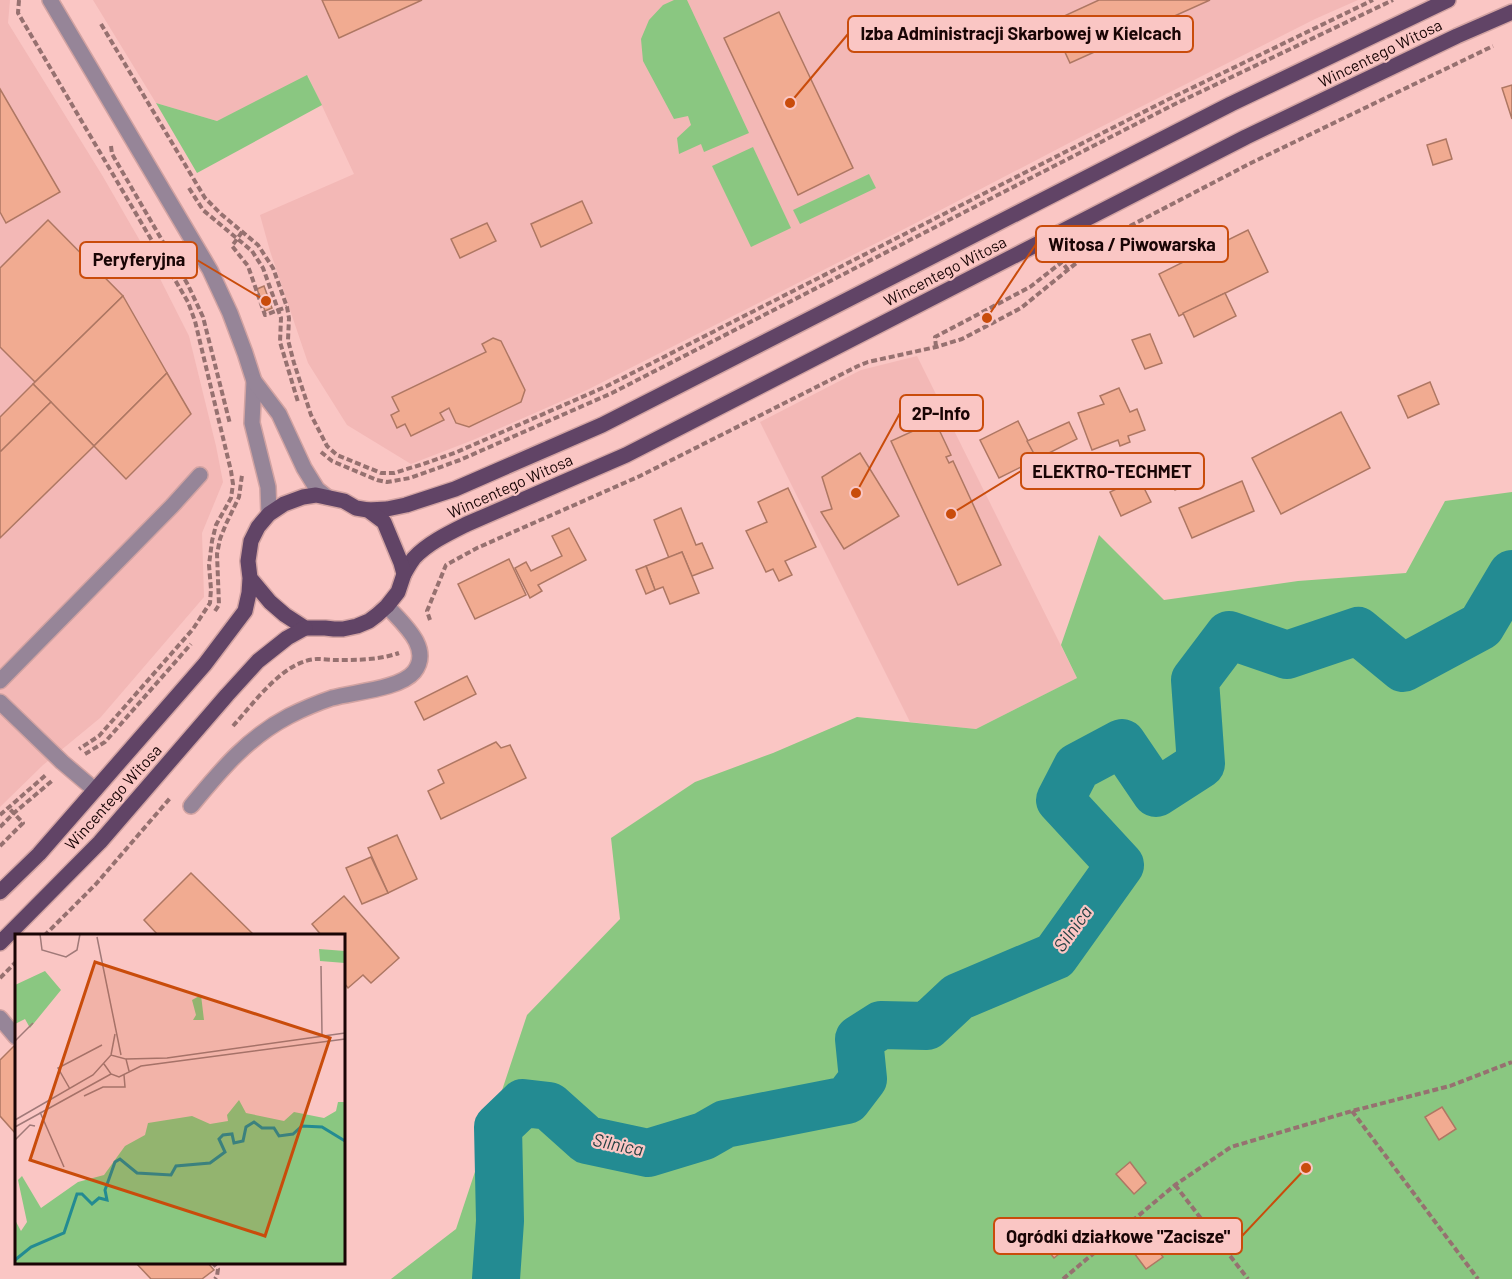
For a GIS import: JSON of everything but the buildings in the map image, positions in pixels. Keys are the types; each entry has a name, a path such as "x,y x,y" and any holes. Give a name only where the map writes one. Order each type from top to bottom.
{"main road":[{"name":"Wincentego Witosa","path":"368,510 406,505 455,489 602,425 1232,104 1448,0"},
{"name":"Wincentego Witosa","path":"404,574 414,559 449,533 626,455 1246,137 1512,12"},
{"path":"316,495 327,496 344,501 356,508 368,510 384,522 404,574 398,592 387,606 369,621 357,626 334,629 305,628 270,602 249,578 248,561 251,541 258,527 269,514 284,504 316,495"},
{"name":"Wincentego Witosa","path":"0,892 39,854 205,664 245,611 249,593 249,578"},
{"name":"Wincentego Witosa","path":"0,942 100,842 264,654 305,628"}],"street":[{"path":"50,0 210,270 230,313 254,381 279,414 304,468 317,489 327,496"},
{"path":"254,381 252,423 268,487 269,514"},
{"path":"0,681 200,475"},
{"path":"191,806 237,753 288,717 331,699 406,680 415,671 420,660 415,637 387,606"},
{"path":"0,702 95,790"},
{"path":"0,1018 15,1036"}],"path":[{"path":"0,815 99,736 193,629 210,603 212,589 209,565 212,541 216,525 231,498 233,484 195,321 188,302 18,13 19,0"},
{"path":"101,24 205,198 258,245 273,268 287,307 288,340 294,363 311,415 321,437 337,455 381,472 394,473 457,452 608,386 1169,99 1373,0"},
{"path":"317,447 332,461 387,482 410,478 460,460 612,393 1173,105 1393,0"},
{"path":"446,565 477,548 640,476 858,366 962,339 1021,308 1107,238 1251,163 1502,42"},
{"path":"116,112 111,132 112,154 196,301 231,429"},
{"path":"186,184 203,210 252,251 263,268 278,310 280,342 298,405"},
{"path":"242,232 232,246 248,266 265,315 287,307"},
{"path":"936,347 935,337 1030,287 1062,262 1068,270"},
{"path":"210,619 219,605 220,539 239,497 241,467"},
{"path":"0,827 65,764 105,742 196,638"},
{"path":"233,726 289,668"},
{"path":"46,934 96,884 172,796"},
{"path":"0,846 23,823 8,807"},
{"path":"0,978 15,963"},
{"path":"1063,1279 1175,1185 1231,1147 1352,1111 1450,1086 1512,1062"},
{"path":"1352,1111 1478,1279"},
{"path":"1175,1185 1248,1279"},
{"path":"213,1264 218,1269 215,1279"}],"shaded area":[{"path":"0,0 10,0 8,23 102,175 147,253 189,336 223,482 202,533 204,597 100,718 43,765 0,807"},
{"path":"93,0 1358,0 1315,19 1069,143 587,390 473,440 411,464 347,425 308,363 260,215 354,174 308,76 217,121 156,103"},
{"path":"917,356 1077,678 976,729 910,722 760,422 861,370"}],"green space":[{"path":"674,0 687,0 749,133 704,152 701,144 679,154 677,138 691,125 688,116 674,119 643,61 641,39 649,20 663,5"},
{"path":"307,75 322,105 197,173 156,103 217,121"},
{"path":"753,147 791,228 751,247 712,166"},
{"path":"869,174 876,188 800,224 793,210"},
{"path":"1512,492 1512,1279 391,1279 456,1229 527,1015 620,919 611,838 695,782 773,753 857,717 976,729 1077,678 1061,645 1099,535 1164,600 1298,581 1406,573 1445,501"}],"waterway":[{"name":"Silnica","path":"496,1279 500,1221 498,1127 523,1103 549,1106 587,1140 648,1153 704,1136 725,1124 847,1100 863,1079 859,1039 881,1025 927,1026 958,997 1055,956 1120,865 1060,800 1077,767 1122,743 1156,793 1201,764 1195,680 1229,635 1287,655 1358,631 1403,668 1481,626 1512,574"}],"place":[{"name":"Izba Administracji Skarbowej w Kielcach","path":"790,103"},
{"name":"Peryferyjna","path":"266,301"},
{"name":"Witosa / Piwowarska","path":"987,318"},
{"name":"2P-Info","path":"856,493"},
{"name":"ELEKTRO-TECHMET","path":"951,514"},
{"name":"Ogródki działkowe \"Zacisze\"","path":"1306,1168"}]}
